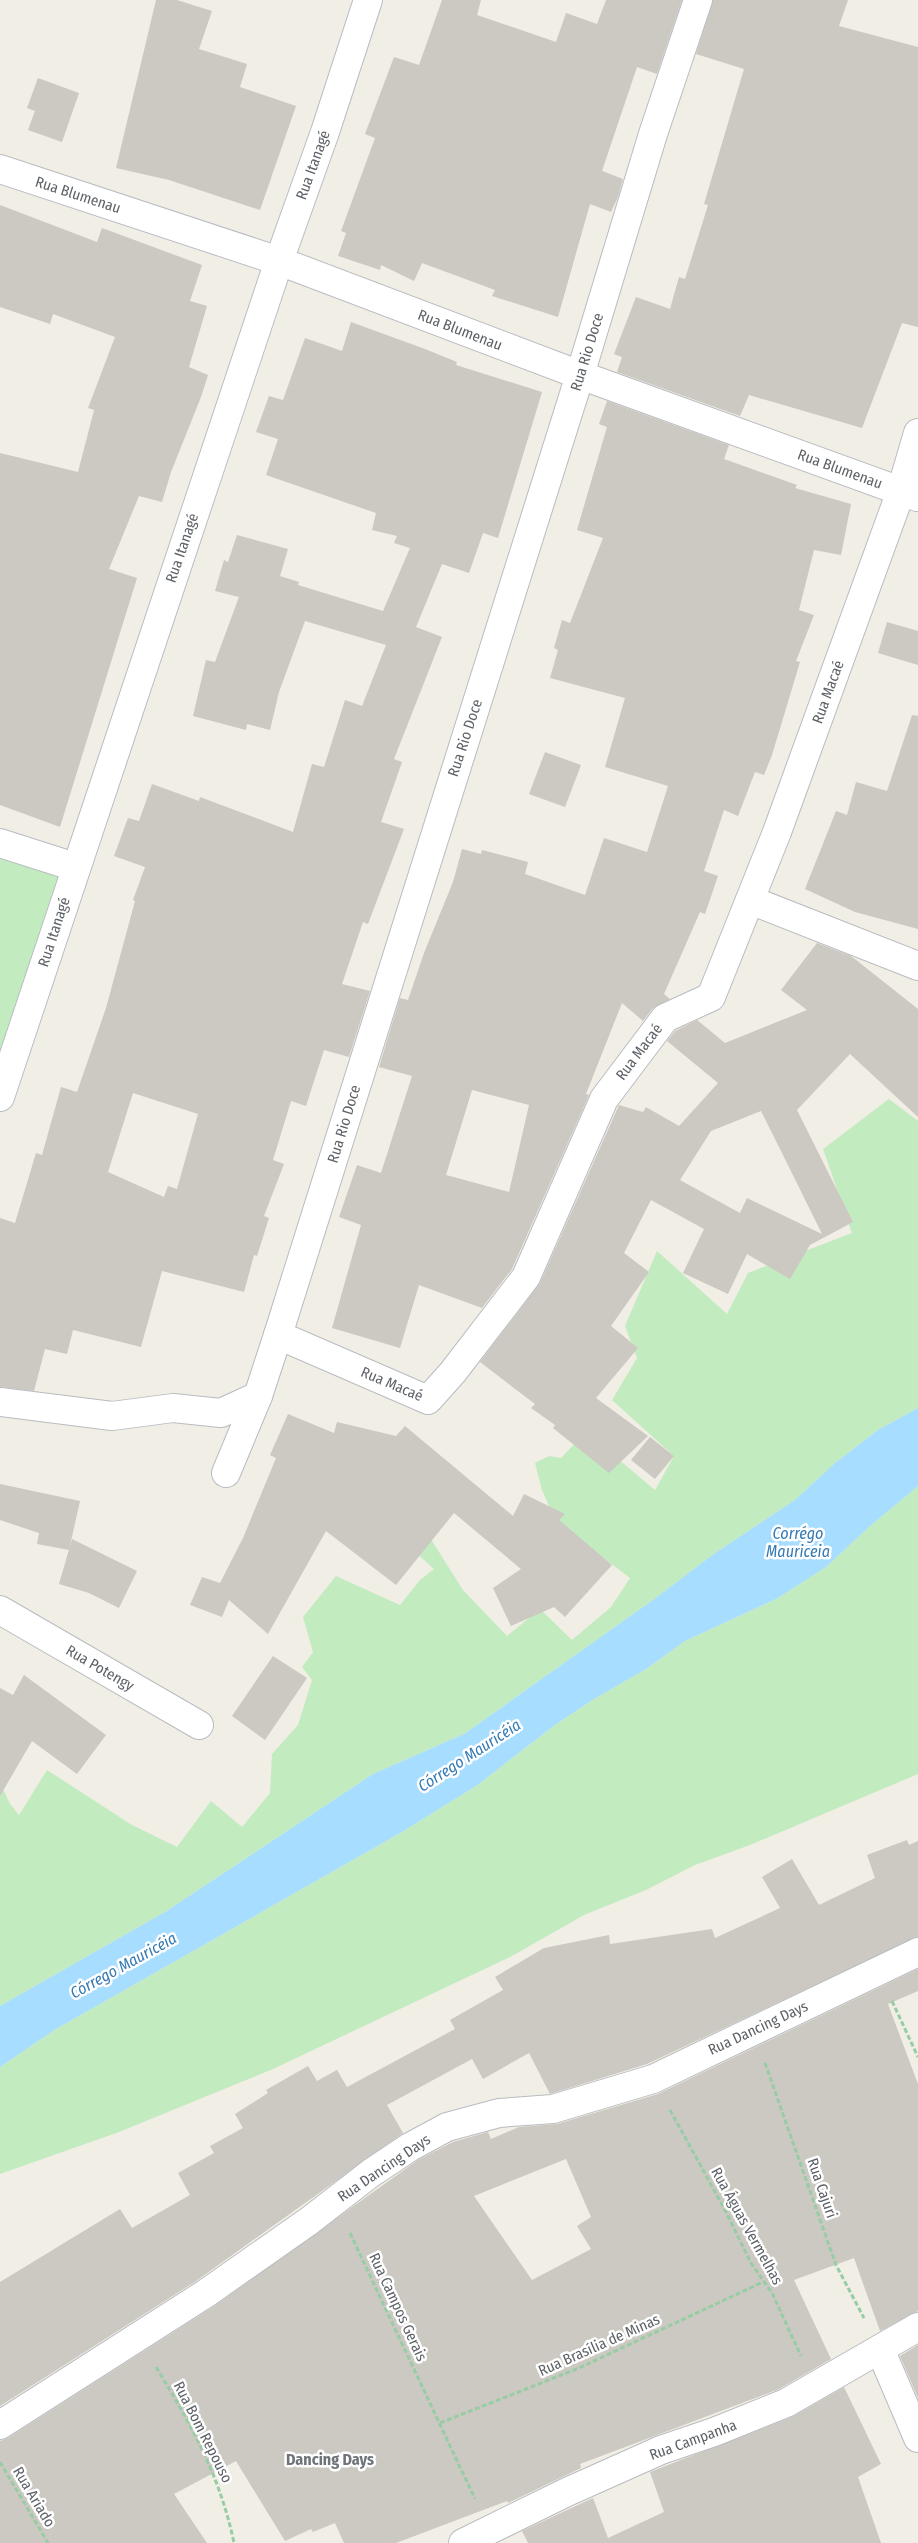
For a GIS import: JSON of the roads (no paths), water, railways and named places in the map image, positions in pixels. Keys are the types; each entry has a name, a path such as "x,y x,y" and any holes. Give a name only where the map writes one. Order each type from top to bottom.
{"street":[{"name":"Rua Itanagé","path":"0,1097 75,867 279,261 326,132 368,0"},
{"name":"Rua Rio Doce","path":"226,1473 258,1396 278,1335 580,375 653,134 698,0"},
{"name":"Rua Blumenau","path":"0,169 279,261 580,375 909,494"},
{"name":"Rua Macaé","path":"278,1335 428,1400 453,1372 526,1276 604,1099 665,1018 710,997 777,832 909,494 918,433"},
{"path":"0,844 75,867"},
{"path":"750,900 918,966"},
{"path":"0,1402 112,1416 173,1408 221,1413 258,1396"},
{"name":"Rua Potengy","path":"0,1610 200,1725"},
{"name":"Rua Dancing Days","path":"0,2425 205,2294 410,2147 447,2127 499,2112 553,2109 653,2079 918,1952"},
{"name":"Rua Campanha","path":"463,2543 661,2450 749,2420 816,2388 918,2327"},
{"path":"880,2349 918,2438"}],"water":[{"name":"Corrégo Mauriceia","path":"918,1408 918,1486 869,1527 826,1567 778,1598 685,1641 646,1669 594,1699 555,1725 476,1786 402,1832 56,2029 0,2067 0,2006 165,1912 373,1774 464,1734 653,1600 715,1553 795,1500 835,1463 878,1430"}],"district":[{"name":"Dancing Days","path":"330,2459"}],"water label":[{"name":"Córrego Mauricéia","path":"469,1755"},
{"name":"Córrego Mauricéia","path":"123,1965"}]}
